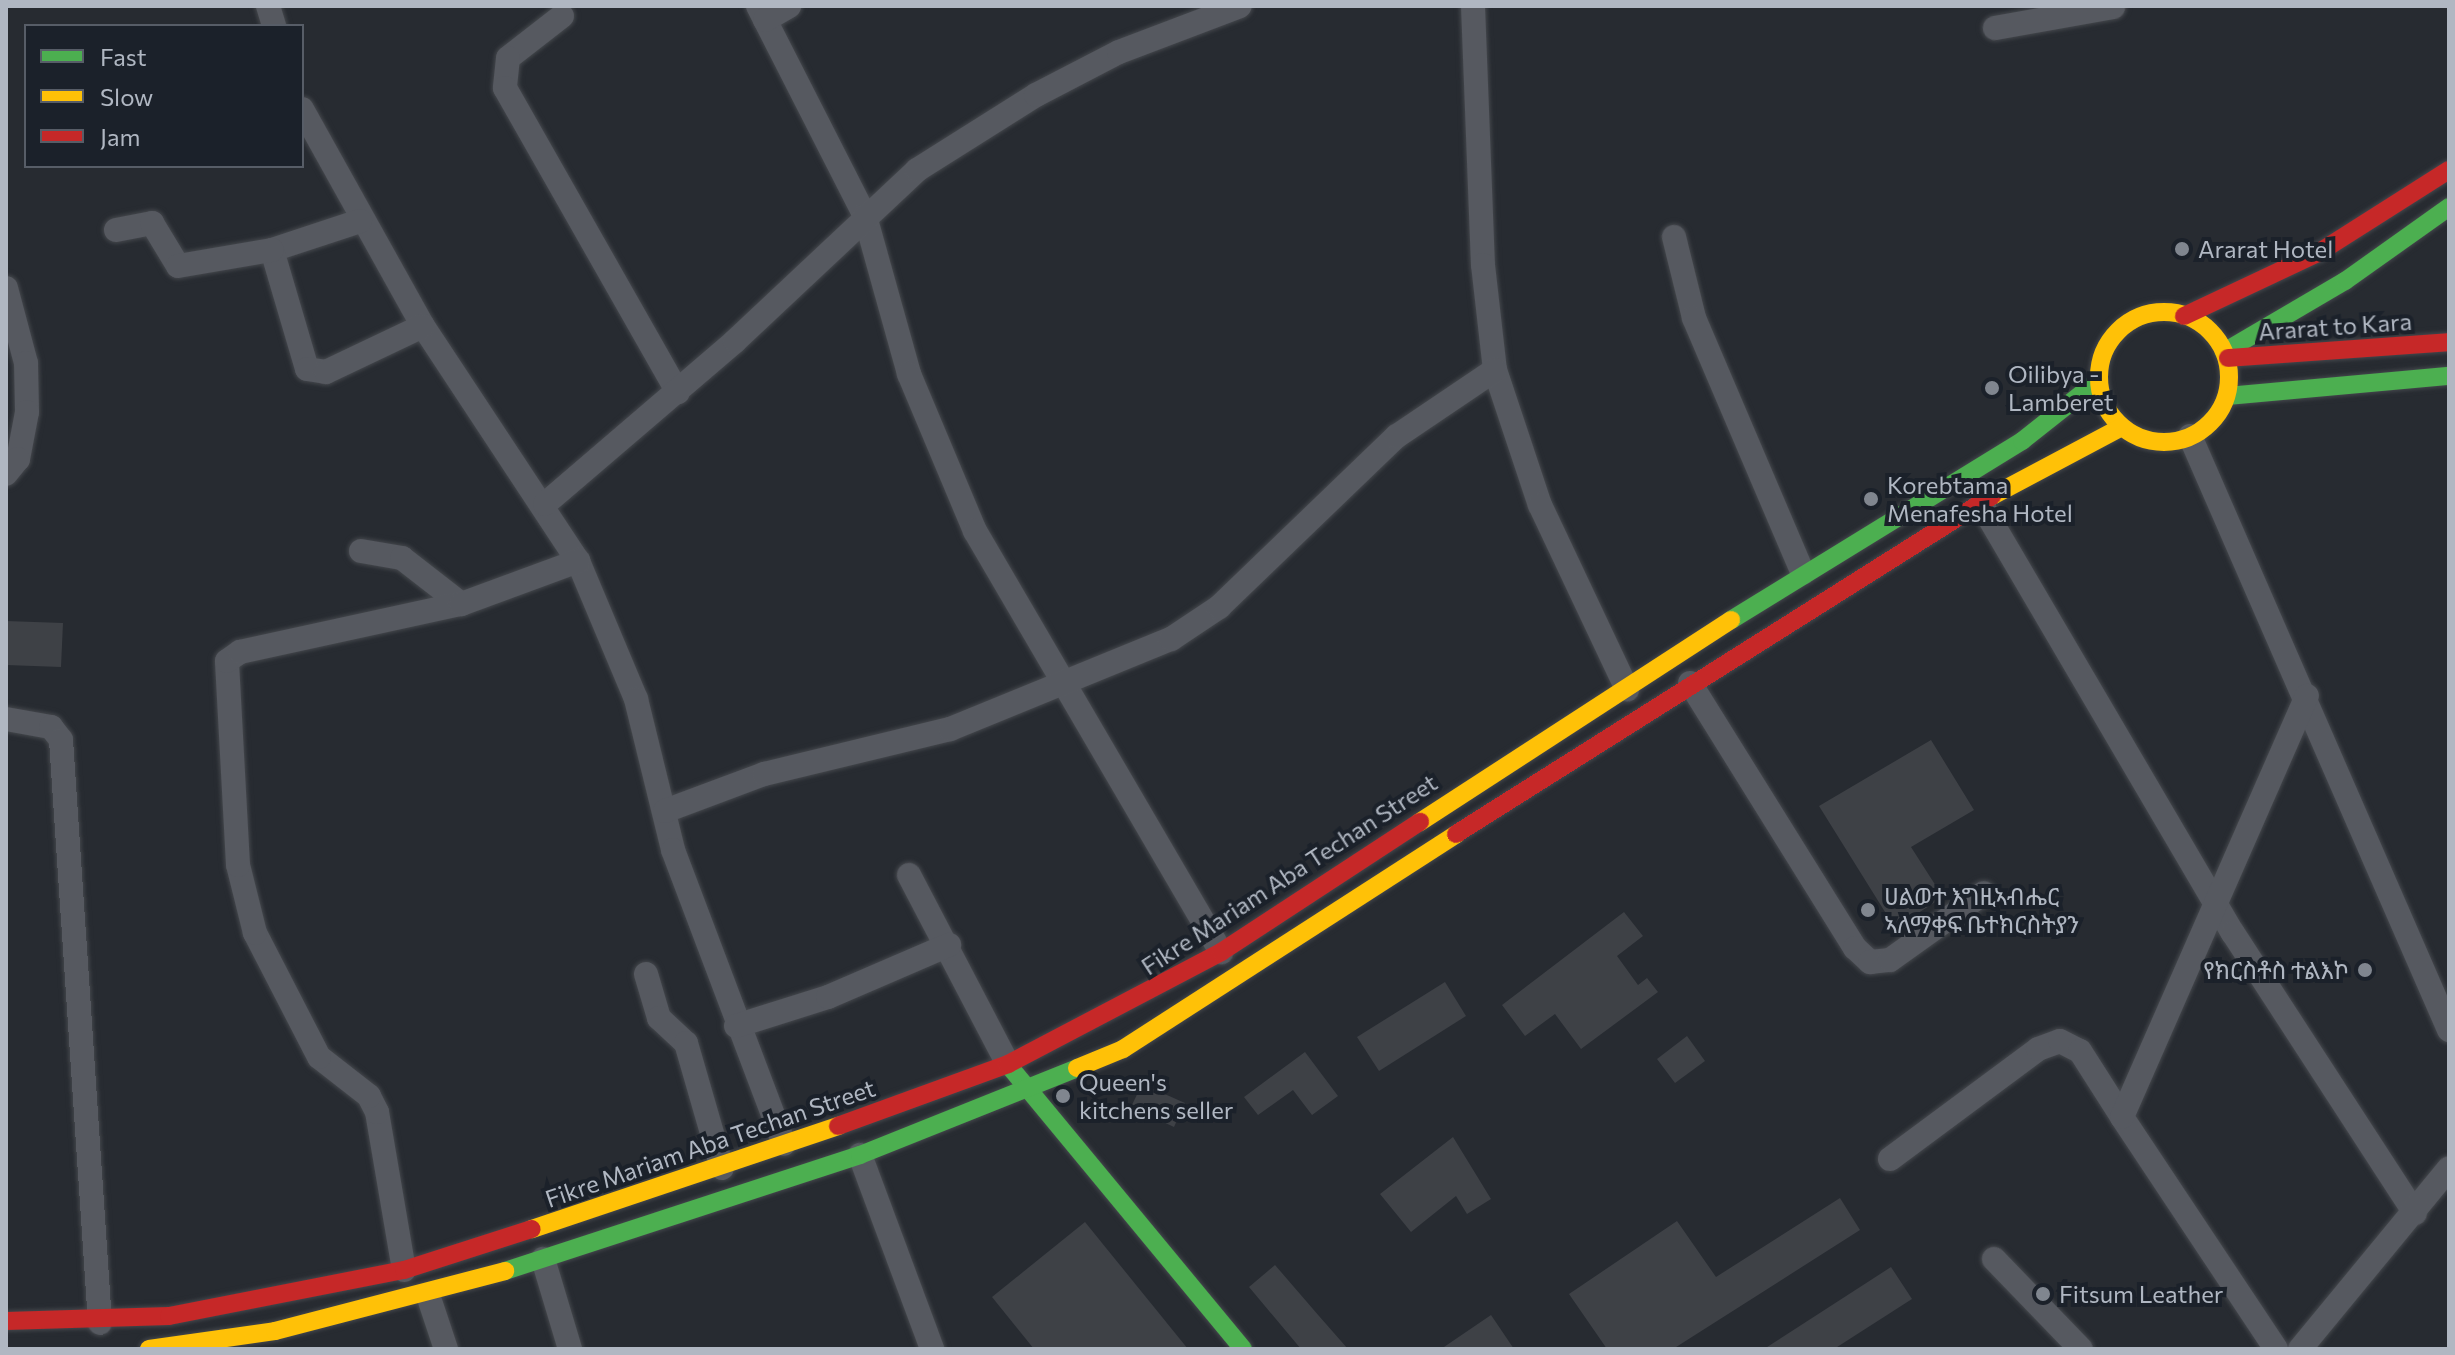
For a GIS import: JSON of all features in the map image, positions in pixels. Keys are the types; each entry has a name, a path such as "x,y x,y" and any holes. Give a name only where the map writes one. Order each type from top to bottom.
{"main road":[{"path":"2184,316 2318,253 2449,170"},
{"path":"2224,355 2356,274 2449,207"},
{"path":"2164,312 2184,316 2203,325 2224,355 2228,396 2210,424 2190,436 2156,442 2122,427 2102,398 2099,380 2110,341 2125,326 2164,312"},
{"name":"Ararat to Kara","path":"2224,355 2449,342"},
{"path":"2228,396 2449,376"},
{"name":"Fikre Mariam Aba Techan Street","path":"6,1321 100,1323 247,1304 404,1270 722,1168 1008,1064 1221,952 1411,823 1627,689 1803,573 2010,449 2099,380"},
{"path":"149,1349 277,1340 534,1262 860,1155 1028,1092 1181,1015 1690,683 1981,504 2122,427"},
{"path":"1008,1064 1243,1349"},
{"path":"512,1237 534,1262"}],"street":[{"path":"789,6 762,13 865,216 909,374 940,459 975,531 1221,952"},
{"path":"545,504 678,392 917,170 1036,95 1133,46 1240,6"},
{"path":"1473,6 1483,265 1495,370 1540,505 1627,689"},
{"path":"1995,28 2115,6"},
{"path":"562,16 508,58 505,88 678,392"},
{"path":"304,113 360,221 423,326 545,504 578,561 636,699 665,811 736,1026 784,1144"},
{"path":"116,230 152,223 178,266 272,250 360,221"},
{"path":"1674,237 1694,318 1803,573"},
{"path":"272,250 307,369 314,375 423,326"},
{"path":"6,288 26,363 27,412 18,459 6,474"},
{"path":"665,811 764,774 950,729 1067,685 1171,639 1219,607 1397,436 1495,370"},
{"path":"2190,436 2307,696 2395,916 2449,1030"},
{"path":"1981,504 2215,896 2233,933 2415,1213"},
{"path":"361,551 402,558 461,604"},
{"path":"404,1270 377,1112 369,1096 319,1057 255,933 238,865 227,661 240,652 461,604 578,561"},
{"path":"1690,683 1855,948 1870,962 1890,960 1984,893"},
{"path":"2122,1117 2215,896 2307,696"},
{"path":"6,719 51,727 61,740 100,1323"},
{"path":"909,875 949,945 1008,1064"},
{"path":"736,1026 828,997 949,945"},
{"path":"646,974 659,1018 686,1043 722,1168"},
{"path":"1890,1159 2038,1049 2060,1041 2080,1051 2276,1349"},
{"path":"860,1155 932,1349"},
{"path":"2300,1349 2449,1168"},
{"path":"1994,1259 2081,1349"},
{"path":"534,1262 570,1349"},
{"path":"428,1295 446,1349"}],"building":[{"path":"6,621 63,623 61,667 6,665"},
{"path":"1931,740 1974,810 1911,847 1943,897 1895,928 1819,806"},
{"path":"1624,912 1643,936 1617,956 1638,985 1647,978 1658,992 1581,1049 1555,1014 1525,1036 1502,1005"},
{"path":"1445,982 1466,1016 1379,1071 1357,1037"},
{"path":"1687,1036 1705,1061 1675,1083 1657,1059"},
{"path":"1305,1052 1338,1096 1312,1115 1293,1090 1258,1115 1244,1097"},
{"path":"1142,1084 1185,1103 1174,1127 1131,1107"},
{"path":"1453,1137 1491,1199 1467,1214 1456,1196 1411,1232 1380,1194"},
{"path":"1840,1198 1860,1230 1673,1349 1607,1349 1569,1294 1677,1221 1716,1277"},
{"path":"1085,1222 1188,1349 1034,1349 992,1297"},
{"path":"1275,1265 1348,1349 1301,1349 1249,1287"},
{"path":"1891,1267 1912,1299 1834,1349 1764,1349"},
{"path":"1491,1315 1514,1349 1441,1349"}],"traffic: fast":[{"path":"2224,352 2345,281 2449,207"},
{"path":"2228,396 2449,376"},
{"path":"1731,620 2022,441 2099,380"},
{"path":"1009,1066 1243,1349"},
{"path":"505,1271 860,1155 1077,1068"}],"traffic: slow":[{"path":"2164,312 2189,317 2210,331 2224,352 2229,377 2224,402 2210,423 2189,437 2164,442 2139,437 2118,423 2104,402 2099,377 2104,352 2118,331 2139,317 2164,312"},
{"path":"1992,496 2122,427"},
{"path":"1420,822 1731,620"},
{"path":"1077,1068 1123,1049 1456,834"},
{"path":"532,1229 838,1126"},
{"path":"149,1349 275,1331 505,1271"}],"traffic: jam":[{"path":"2184,316 2318,253 2449,170"},
{"path":"2228,358 2449,342"},
{"path":"1456,834 1992,496"},
{"path":"838,1126 1008,1064 1221,952 1420,822"},
{"path":"6,1321 169,1316 404,1270 532,1229"}],"place":[{"name":"Ararat Hotel","path":"2182,249"},
{"name":"Oilibya - Lamberet","path":"1992,388"},
{"name":"Korebtama Menafesha Hotel","path":"1871,499"},
{"name":"ሀልወተ እግዚኣብሔር ኣለማቀፍ ቤተክርስትያን","path":"1868,910"},
{"name":"የክርስቶስ ተልእኮ","path":"2365,970"},
{"name":"Queen's kitchens seller","path":"1063,1096"},
{"name":"Fitsum Leather","path":"2043,1294"}]}
